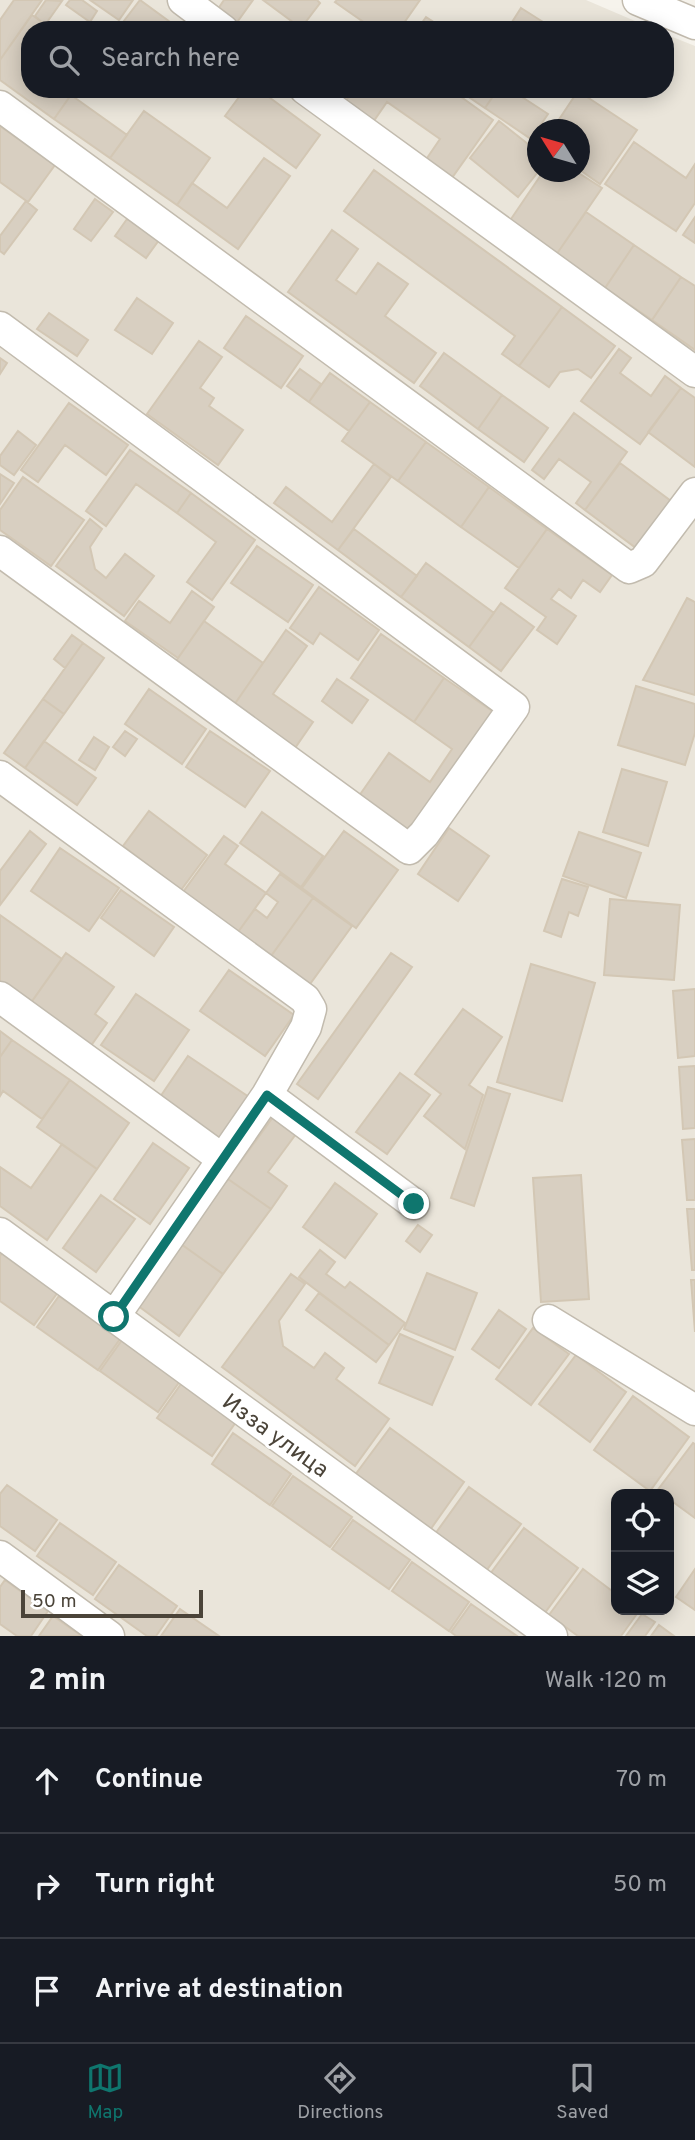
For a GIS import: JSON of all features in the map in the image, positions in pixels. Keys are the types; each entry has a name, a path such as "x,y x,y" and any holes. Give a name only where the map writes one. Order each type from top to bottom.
{"street":[{"path":"183,0 211,21"},
{"path":"638,0 695,24"},
{"path":"317,98 695,372"},
{"path":"0,106 629,568 643,562 695,493"},
{"path":"0,327 514,706 424,834 409,849 0,551"},
{"path":"0,776 308,1004 306,1027 267,1095 221,1158 114,1317"},
{"path":"0,997 221,1158"},
{"path":"267,1095 414,1204"},
{"name":"Изза улица","path":"0,1233 552,1636"},
{"path":"548,1320 695,1410"},
{"path":"0,1556 109,1636"}],"shaded area":[{"path":"0,0 586,0 635,21 21,21 21,98 674,98 674,38 695,46 695,1636 0,1636"}],"building":[{"path":"14,0 42,0 27,21 21,21 21,30 0,60 0,20"},
{"path":"46,0 62,1 48,21 41,21 35,16"},
{"path":"70,0 82,0 97,11 89,21 66,5"},
{"path":"90,0 133,0 119,20"},
{"path":"140,0 169,21 124,21"},
{"path":"224,0 253,0 238,21 229,21 216,12"},
{"path":"263,0 317,0 320,3 306,21 292,21"},
{"path":"420,0 405,21 362,21 335,2"},
{"path":"521,8 541,21 513,21"},
{"path":"32,15 40,21 28,21"},
{"path":"21,30 21,95 0,80 0,60"},
{"path":"25,98 69,98 54,119"},
{"path":"69,98 75,98 127,135 110,158 54,119"},
{"path":"238,98 270,98 320,135 296,168 225,116"},
{"path":"348,98 462,98 493,120 449,182 423,164 440,139 387,102 371,125 343,105"},
{"path":"470,98 492,98 485,108"},
{"path":"492,98 524,98 548,114 545,119 527,119 527,136 485,108"},
{"path":"573,98 589,98 637,130 600,184 590,177 590,119 559,119"},
{"path":"144,111 210,158 177,205 110,158"},
{"path":"499,121 527,143 527,182 530,182 518,197 470,158"},
{"path":"0,126 55,165 28,202 0,182"},
{"path":"634,142 686,178 695,164 695,203 676,231 605,184"},
{"path":"264,158 290,176 238,249 177,205 192,183 227,208"},
{"path":"374,170 562,307 519,366 502,354 515,336 344,211"},
{"path":"590,180 602,188 556,255 509,222 536,182"},
{"path":"95,199 113,212 91,241 74,229"},
{"path":"26,201 37,210 4,254 0,251 0,236"},
{"path":"586,212 634,245 605,288 556,255"},
{"path":"695,217 695,243 683,235"},
{"path":"127,219 159,240 146,258 115,236"},
{"path":"332,230 358,249 336,280 356,294 378,263 408,284 385,316 436,353 414,383 288,292"},
{"path":"634,245 681,277 652,320 605,288"},
{"path":"681,277 695,286 695,350 652,320"},
{"path":"137,298 173,323 152,354 115,330"},
{"path":"562,307 615,346 591,378 578,369 560,372 549,387 519,366"},
{"path":"49,313 88,340 77,356 37,329"},
{"path":"246,316 303,356 281,388 224,348"},
{"path":"199,341 222,357 200,388 214,398 209,406 243,430 218,465 147,414"},
{"path":"619,349 631,358 620,373 651,396 665,376 681,388 640,444 581,401"},
{"path":"444,353 502,395 478,429 420,386"},
{"path":"0,358 7,363 0,374"},
{"path":"300,369 321,384 309,402 287,386"},
{"path":"330,373 370,402 349,431 309,402"},
{"path":"681,388 695,398 695,467 648,432"},
{"path":"502,395 548,428 524,462 478,429"},
{"path":"370,402 426,442 398,481 342,441"},
{"path":"69,403 128,445 106,475 65,445 38,482 21,470"},
{"path":"574,413 627,452 585,510 576,503 591,482 559,459 544,479 532,470"},
{"path":"18,431 36,445 14,475 0,465 0,456"},
{"path":"426,442 489,487 461,527 398,481"},
{"path":"130,450 191,493 177,513 136,484 106,526 86,511"},
{"path":"620,463 675,504 640,551 585,510"},
{"path":"374,464 391,477 338,550 274,503 286,487 332,522"},
{"path":"0,474 14,483 0,504"},
{"path":"23,477 84,520 51,566 0,530 0,510"},
{"path":"489,487 547,529 519,568 461,527"},
{"path":"191,493 255,540 212,600 187,582 216,542 177,513"},
{"path":"90,519 102,529 90,547 95,569 106,578 125,554 154,576 124,616 56,566"},
{"path":"354,529 417,576 401,597 338,550"},
{"path":"547,529 612,575 600,592 583,580 571,598 559,589 551,599 576,616 557,644 537,630 546,617 505,588"},
{"path":"257,546 313,585 288,622 231,583"},
{"path":"426,563 494,613 469,647 401,597"},
{"path":"319,587 379,630 358,660 320,633 313,644 290,628"},
{"path":"192,591 214,607 178,658 125,621 139,601 170,623"},
{"path":"687,598 695,602 695,695 643,680"},
{"path":"501,603 534,627 501,671 469,647"},
{"path":"204,621 263,663 234,705 174,664"},
{"path":"286,630 307,646 273,694 313,722 295,748 234,705"},
{"path":"381,634 444,678 414,722 351,678"},
{"path":"72,635 83,643 65,668 54,659"},
{"path":"83,643 104,658 64,714 43,699"},
{"path":"444,678 501,717 418,837 359,796 389,753 430,782 452,749 414,722"},
{"path":"337,679 368,700 352,723 322,701"},
{"path":"636,686 695,704 695,733 685,765 618,745"},
{"path":"149,689 206,729 182,764 125,724"},
{"path":"43,699 64,714 25,768 4,753"},
{"path":"125,731 137,739 125,756 113,747"},
{"path":"210,731 270,771 245,807 186,767"},
{"path":"94,737 109,747 95,770 79,760"},
{"path":"44,741 96,778 77,805 25,768"},
{"path":"622,769 667,782 648,846 603,832"},
{"path":"149,811 207,855 181,890 123,846"},
{"path":"262,812 323,856 301,887 240,843"},
{"path":"449,828 489,856 458,901 418,874"},
{"path":"30,831 46,844 0,905 0,871"},
{"path":"344,831 398,870 356,928 302,888"},
{"path":"579,832 641,853 626,898 563,876"},
{"path":"224,836 238,846 225,864 266,893 238,932 183,892"},
{"path":"60,848 119,888 89,931 31,891"},
{"path":"280,874 313,898 271,956 238,932 255,909 267,918 278,902 266,893"},
{"path":"562,879 588,887 578,916 569,912 561,937 544,931"},
{"path":"121,890 174,927 154,956 101,918"},
{"path":"313,898 352,926 310,984 271,956"},
{"path":"610,899 680,905 674,980 604,975"},
{"path":"0,915 62,959 30,1004 0,982"},
{"path":"66,953 114,987 95,1014 107,1023 90,1047 30,1004"},
{"path":"391,953 412,967 318,1099 297,1084"},
{"path":"531,964 595,983 562,1101 497,1082"},
{"path":"229,970 294,1015 265,1056 200,1011"},
{"path":"695,989 695,1056 678,1058 673,991"},
{"path":"136,994 189,1030 154,1081 101,1045"},
{"path":"463,1009 502,1037 469,1085 483,1095 465,1149 424,1116 441,1094 415,1074"},
{"path":"0,1031 12,1040 0,1057"},
{"path":"12,1040 70,1080 42,1119 3,1091 0,1096 0,1057"},
{"path":"188,1056 249,1097 219,1141 158,1100"},
{"path":"695,1066 695,1128 683,1129 679,1067"},
{"path":"400,1073 430,1095 387,1154 356,1132"},
{"path":"70,1080 129,1123 97,1169 37,1127"},
{"path":"488,1087 510,1094 474,1206 451,1198"},
{"path":"273,1117 296,1134 268,1172 287,1186 271,1209 228,1179"},
{"path":"695,1139 695,1200 687,1200 682,1140"},
{"path":"153,1143 189,1168 150,1224 114,1199"},
{"path":"62,1144 97,1169 47,1240 0,1206 0,1167 31,1188"},
{"path":"581,1175 589,1299 541,1302 533,1178"},
{"path":"228,1179 271,1209 223,1274 181,1244"},
{"path":"335,1183 377,1214 345,1258 303,1227"},
{"path":"101,1195 135,1219 96,1272 63,1248"},
{"path":"687,1209 695,1209 695,1270 692,1270"},
{"path":"418,1225 432,1235 420,1252 406,1241"},
{"path":"181,1244 223,1274 179,1336 137,1305"},
{"path":"5,1249 61,1288 34,1325 0,1301 0,1256"},
{"path":"320,1250 335,1262 326,1274 345,1288 350,1282 405,1323 389,1345 299,1277"},
{"path":"427,1273 477,1293 455,1350 404,1329"},
{"path":"291,1274 305,1284 279,1321 283,1346 314,1368 325,1353 344,1368 336,1379 389,1419 355,1466 222,1367"},
{"path":"691,1280 695,1280 695,1332"},
{"path":"319,1293 389,1345 376,1362 306,1310"},
{"path":"59,1296 120,1339 98,1370 37,1327"},
{"path":"499,1310 526,1329 499,1368 472,1349"},
{"path":"533,1328 569,1354 531,1405 496,1379"},
{"path":"400,1334 453,1357 432,1405 379,1383"},
{"path":"122,1340 180,1381 158,1412 100,1371"},
{"path":"576,1355 626,1392 590,1442 539,1404"},
{"path":"181,1384 236,1422 212,1456 157,1418"},
{"path":"633,1396 689,1437 651,1489 647,1489 594,1450"},
{"path":"390,1428 464,1482 430,1530 355,1475"},
{"path":"233,1433 291,1474 270,1505 212,1464"},
{"path":"693,1443 695,1444 695,1518 674,1503 674,1489 658,1489"},
{"path":"293,1476 352,1517 330,1547 272,1506"},
{"path":"7,1485 57,1520 35,1551 0,1526 0,1494"},
{"path":"469,1487 521,1524 486,1571 435,1534"},
{"path":"353,1520 410,1560 389,1589 332,1549"},
{"path":"60,1523 116,1562 93,1595 37,1556"},
{"path":"524,1528 578,1568 544,1614 490,1574"},
{"path":"412,1562 469,1602 449,1631 392,1591"},
{"path":"119,1565 177,1606 156,1636 147,1636 95,1599"},
{"path":"583,1569 611,1590 611,1615 636,1615 621,1636 578,1636 549,1615"},
{"path":"695,1569 695,1610 676,1597"},
{"path":"5,1580 48,1611 31,1636 17,1636 0,1624 0,1587"},
{"path":"471,1604 517,1636 456,1636 451,1632"},
{"path":"180,1609 219,1636 161,1636"},
{"path":"641,1615 655,1622 645,1636 626,1636"},
{"path":"53,1616 82,1636 39,1636"},
{"path":"659,1625 674,1636 651,1636"}],"route":[{"path":"114,1317 221,1158 267,1095 414,1204"}]}
